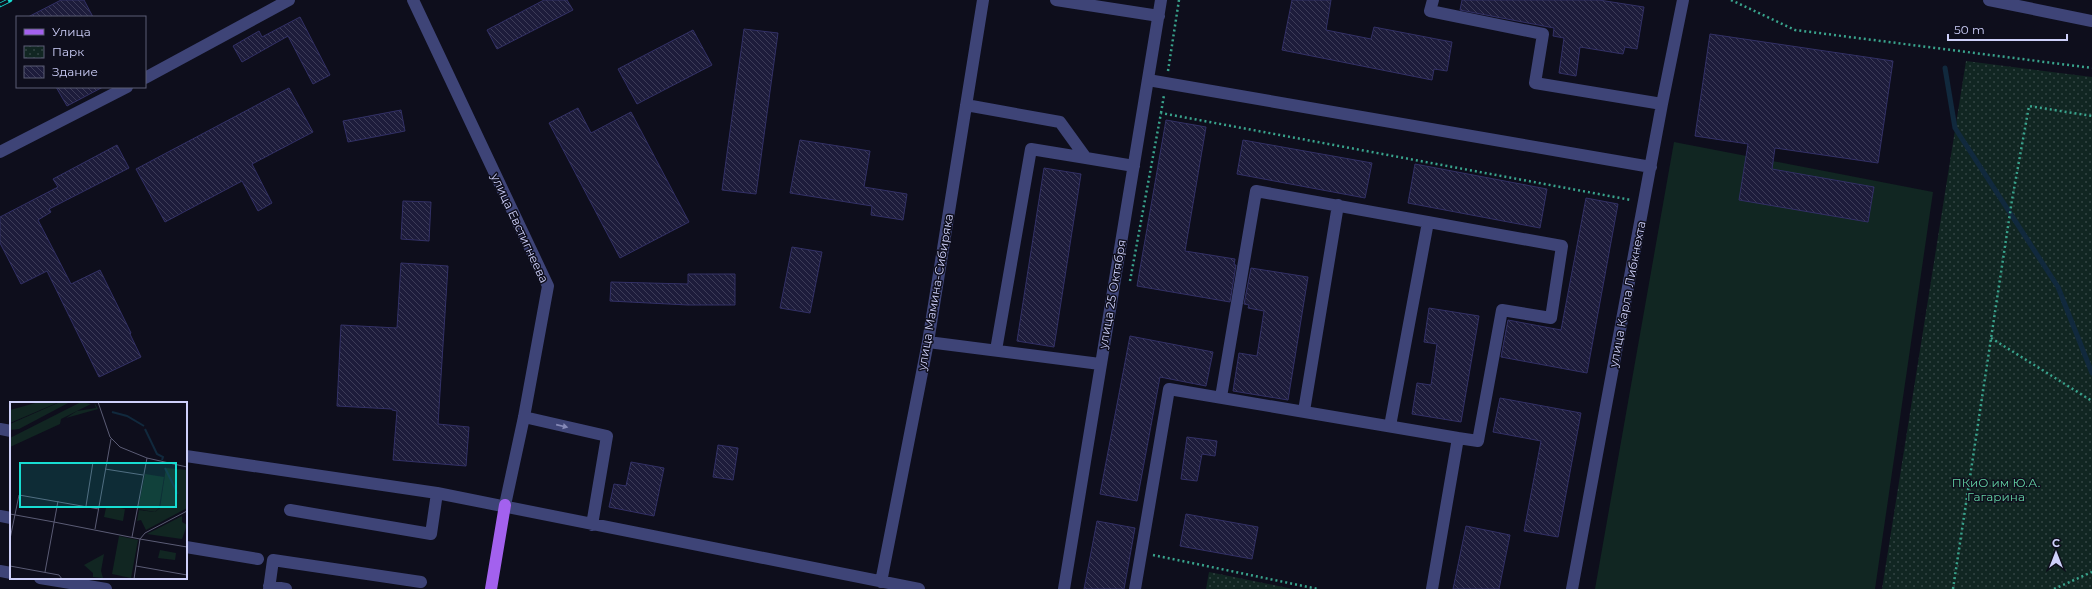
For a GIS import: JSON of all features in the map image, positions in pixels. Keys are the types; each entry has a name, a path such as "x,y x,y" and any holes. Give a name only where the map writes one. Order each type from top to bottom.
{"main road":[{"name":"улица Евстигнеева","path":"491,589 505,505"}],"street":[{"path":"146,77 289,0"},
{"name":"улица Евстигнеева","path":"413,0 548,286 524,417 505,505"},
{"name":"улица Мамина-Сибиряка","path":"881,582 928,342 983,0"},
{"path":"1056,0 1158,16"},
{"name":"улица 25 Октября","path":"1064,589 1161,0"},
{"path":"1433,0 1430,11 1542,34 1535,83 1662,104"},
{"name":"улица Карла Либкнехта","path":"1572,589 1662,104 1684,0"},
{"path":"1989,0 2092,21"},
{"path":"1148,80 1651,167"},
{"path":"0,152 125,88"},
{"path":"966,105 1060,122 1086,158"},
{"path":"996,350 1031,149 1134,166"},
{"path":"1135,589 1169,389 1478,441 1502,310 1551,318 1562,246 1256,191 1221,397"},
{"path":"1304,411 1338,205"},
{"path":"1390,426 1428,222"},
{"path":"928,342 1100,364"},
{"path":"524,417 607,436 592,525"},
{"path":"0,430 10,431"},
{"path":"1432,589 1458,438"},
{"path":"187,456 437,493 505,505 592,525 919,589"},
{"path":"290,510 431,534 437,493"},
{"path":"0,516 10,518"},
{"path":"187,547 258,559"},
{"path":"286,589 269,588 273,560 421,582"},
{"path":"0,571 10,573"},
{"path":"46,579 106,589"}],"path":[{"path":"1130,284 1161,112 1179,0"},
{"path":"1731,0 1795,30 2092,68"},
{"path":"1953,589 2012,200 2030,106 2092,116"},
{"path":"1161,112 1634,200"},
{"path":"1991,338 2092,401"},
{"path":"1141,552 1318,589"},
{"path":"2054,589 2092,572"}],"green space":[{"name":"ПКиО им Ю.А. Гагарина","path":"1966,61 2092,77 2092,589 1882,589"},
{"path":"1674,142 1933,192 1875,589 1595,589"},
{"path":"1209,572 1293,589 1206,589"}],"building":[{"path":"61,0 84,0 92,16 30,16"},
{"path":"544,0 567,0 573,10 497,49 487,30"},
{"path":"1292,0 1331,0 1326,30 1371,39 1374,27 1452,42 1447,71 1434,69 1432,80 1282,50"},
{"path":"1462,0 1599,0 1644,7 1637,49 1625,47 1623,54 1580,47 1576,76 1559,73 1564,38 1553,36 1554,28 1460,10"},
{"path":"300,17 330,75 313,84 288,36 242,62 233,46 259,31 262,37"},
{"path":"744,29 778,33 756,194 722,190"},
{"path":"693,30 712,65 637,104 618,69"},
{"path":"1710,34 1893,61 1878,163 1775,148 1772,169 1874,187 1868,222 1739,200 1748,144 1695,136"},
{"path":"57,88 101,88 67,106"},
{"path":"289,88 313,132 252,164 272,203 258,211 242,181 165,222 136,169"},
{"path":"578,108 591,133 631,112 689,222 620,258 549,123"},
{"path":"401,110 405,131 348,142 343,121"},
{"path":"1166,120 1206,127 1185,251 1235,259 1234,265 1236,265 1230,302 1137,286"},
{"path":"800,140 870,151 864,187 907,194 903,220 871,215 872,206 790,193"},
{"path":"1243,140 1372,163 1365,198 1237,174"},
{"path":"117,145 129,168 49,209 51,212 38,220 71,284 100,270 141,357 99,377 47,271 21,284 0,243 0,217 58,187 53,179"},
{"path":"1415,164 1547,189 1540,228 1408,203"},
{"path":"1044,168 1081,174 1054,347 1017,341"},
{"path":"1586,198 1618,204 1587,373 1501,357 1508,320 1561,330"},
{"path":"403,201 431,202 429,241 401,239"},
{"path":"792,247 822,252 810,313 780,308"},
{"path":"401,263 448,266 438,424 469,427 466,466 393,460 397,411 392,409 337,406 341,325 397,328"},
{"path":"1251,268 1308,277 1288,400 1233,391 1239,353 1257,356 1264,311 1248,308 1249,305 1244,304"},
{"path":"688,274 735,274 735,305 688,305 610,301 611,282 688,284"},
{"path":"1429,308 1479,316 1461,422 1412,414 1417,383 1431,385 1437,344 1424,342"},
{"path":"1130,336 1213,352 1206,386 1160,377 1137,501 1100,494"},
{"path":"1500,398 1581,413 1558,537 1524,531 1541,441 1493,432"},
{"path":"1187,437 1217,441 1215,456 1202,454 1197,481 1181,479"},
{"path":"718,445 738,448 733,480 713,477"},
{"path":"631,462 664,468 654,516 609,507 614,484 626,486"},
{"path":"1186,514 1258,527 1252,559 1180,546"},
{"path":"1097,521 1135,528 1124,589 1084,589"},
{"path":"1466,526 1510,535 1499,589 1453,589"}],"waterway":[{"path":"1945,68 1955,128 2058,287 2092,373"}],"railway":[{"path":"0,5 10,0"}]}
